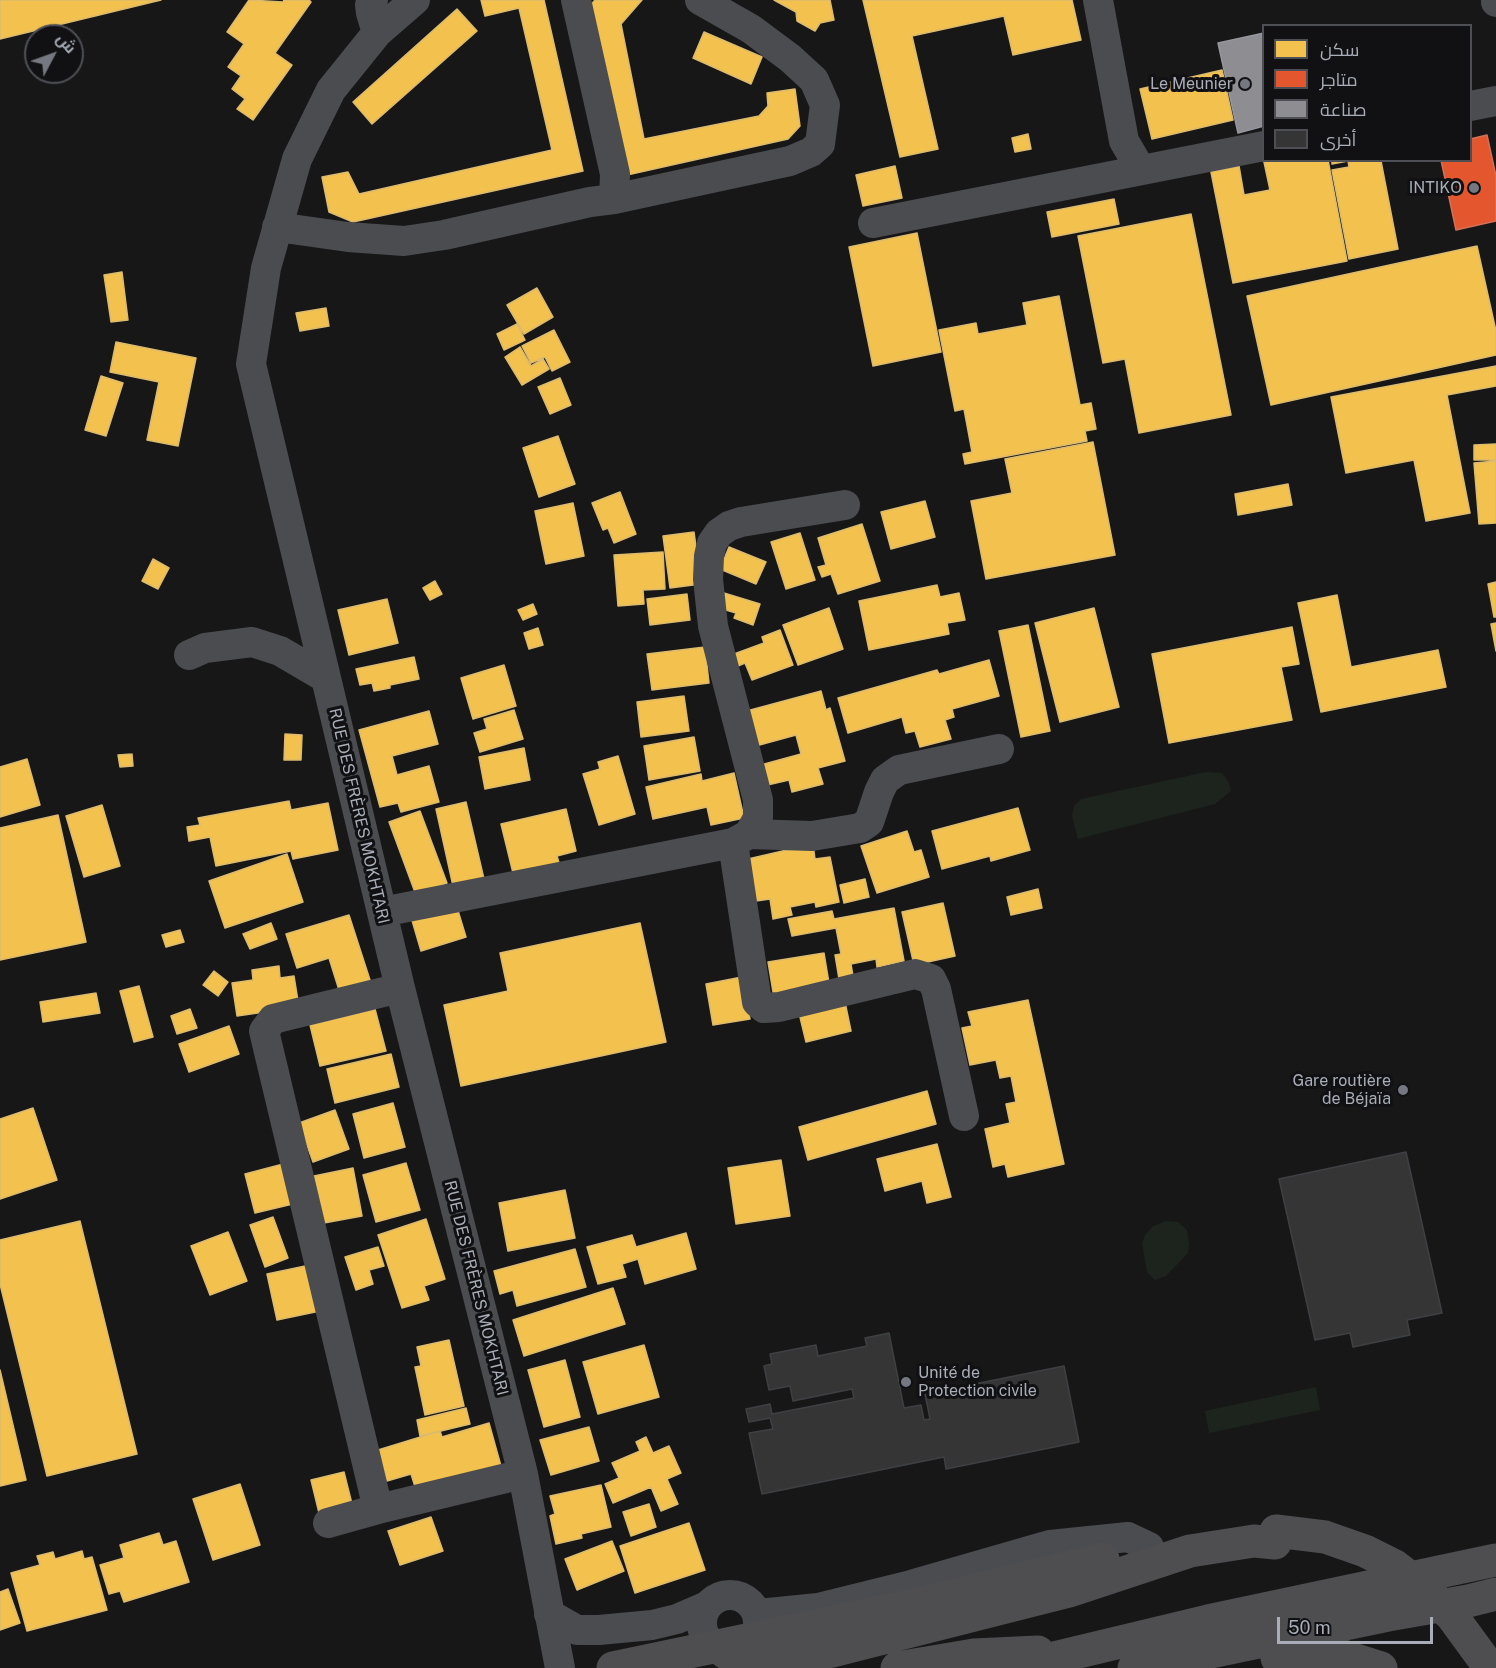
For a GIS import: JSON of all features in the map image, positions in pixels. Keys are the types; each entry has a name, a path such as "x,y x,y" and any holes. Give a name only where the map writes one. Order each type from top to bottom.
{"highway":[{"path":"613,1668 838,1622 1149,1547 1254,1529 1325,1537 1365,1551 1395,1566 1425,1588 1452,1616 1490,1668"},
{"path":"718,1648 743,1665 777,1665 1069,1591 1190,1551 1254,1541 1322,1550 1360,1563 1388,1577 1417,1598 1443,1624 1475,1668"},
{"path":"1012,1668 1496,1560"},
{"path":"1134,1668 1496,1594"},
{"path":"897,1668 974,1655 1085,1650"},
{"path":"1240,1668 1290,1655 1317,1653 1340,1655 1381,1668"}],"street":[{"path":"373,0 370,5 377,33"},
{"name":"RUE DES FRÈRES MOKHTARI","path":"416,0 377,33 331,90 297,159 266,268 251,364 400,988 523,1474 558,1661"},
{"path":"576,0 615,174 614,199"},
{"path":"277,227 348,237 404,241 444,235 789,161 811,152 820,144 825,105 814,80 790,58 751,29 700,0"},
{"path":"1098,0 1124,141 1141,170"},
{"path":"1472,106 1496,101"},
{"path":"873,223 1262,146"},
{"path":"845,505 729,526 719,533 712,543 709,555 708,579 714,626 758,800 758,818 741,839 757,1002 764,1008 779,1007 915,974 931,979 936,989 964,1116"},
{"path":"189,656 205,648 252,642 280,651 326,678"},
{"path":"382,912 741,839 812,836 860,828 869,822 885,780 899,770 999,749"},
{"path":"378,1509 264,1031 273,1019 400,988"},
{"path":"328,1523 523,1474"},
{"path":"758,1614 818,1608 922,1582 1050,1545 1128,1537 1149,1547"},
{"path":"549,1614 577,1630 652,1625 677,1619 707,1606 722,1595 739,1595 754,1606 758,1614 758,1632 747,1646 739,1650 650,1637 603,1643 558,1661"},
{"path":"707,1606 702,1622 707,1639 718,1648"}],"shaded area":[{"path":"1206,772 1222,773 1229,783 1231,791 1215,804 1078,839 1072,816 1074,806 1081,799"},
{"path":"1166,1221 1178,1222 1187,1230 1188,1253 1166,1276 1155,1280 1147,1272 1142,1244 1145,1235 1153,1226"},
{"path":"1316,1387 1320,1410 1209,1433 1205,1411"}],"building: سكن":[{"path":"0,0 161,0 62,24 24,24 24,33 0,39"},
{"path":"249,0 283,2 284,0 309,0 311,2 275,53 292,65 253,120 237,109 245,99 232,89 241,76 228,67 244,44 227,32"},
{"path":"481,0 544,0 583,171 353,222 329,212 322,177 348,172 359,194 552,150 519,8 485,16"},
{"path":"595,0 642,0 621,24 644,139 759,116 768,106 767,93 795,89 800,126 788,139 627,175 589,7"},
{"path":"774,0 830,0 834,20 820,23 815,31 797,21 796,12"},
{"path":"863,0 1072,0 1081,40 1013,55 1004,16 912,36 938,149 900,157"},
{"path":"457,9 477,31 372,124 353,102"},
{"path":"704,32 762,57 751,84 693,58"},
{"path":"1222,70 1233,120 1152,139 1140,89"},
{"path":"1028,134 1031,149 1015,152 1012,138"},
{"path":"1264,162 1328,162 1347,261 1233,283 1211,172 1239,166 1244,195 1270,190"},
{"path":"1348,162 1381,162 1398,249 1349,259 1332,170 1349,167"},
{"path":"895,166 902,198 863,206 856,175"},
{"path":"1114,199 1119,224 1052,237 1047,212"},
{"path":"1191,214 1231,415 1139,433 1125,359 1103,363 1078,236"},
{"path":"917,233 941,352 873,366 849,247"},
{"path":"1477,246 1496,331 1496,355 1271,405 1247,296"},
{"path":"122,272 128,320 111,322 104,275"},
{"path":"537,288 553,317 524,334 507,305"},
{"path":"1059,296 1080,405 1091,403 1096,429 1085,431 1087,441 965,464 963,454 972,452 964,409 955,411 939,330 976,323 978,334 1027,325 1023,303"},
{"path":"326,308 329,326 300,331 296,313"},
{"path":"517,324 525,340 504,350 497,334"},
{"path":"554,330 570,362 552,371 545,357 531,363 522,346"},
{"path":"116,342 196,358 178,446 147,440 159,382 110,372"},
{"path":"520,347 531,366 543,359 549,369 522,385 505,357"},
{"path":"1496,366 1496,386 1447,395 1470,513 1426,521 1414,460 1346,473 1331,397"},
{"path":"101,376 123,383 106,436 85,430"},
{"path":"560,378 571,405 550,414 538,387"},
{"path":"558,436 575,484 539,497 523,448"},
{"path":"1093,442 1115,555 986,579 971,501 1012,493 1005,459"},
{"path":"1496,444 1496,460 1474,460 1474,445"},
{"path":"1496,461 1496,523 1479,524 1474,463"},
{"path":"1288,484 1292,505 1238,515 1235,494"},
{"path":"620,492 636,534 614,543 608,528 603,530 592,503"},
{"path":"925,501 935,537 891,549 881,512"},
{"path":"573,503 584,556 546,564 535,511"},
{"path":"862,524 880,581 838,594 831,574 822,577 818,567 826,565 818,538"},
{"path":"694,532 701,584 670,588 663,536"},
{"path":"800,533 815,580 786,589 771,542"},
{"path":"729,547 766,562 756,584 720,569"},
{"path":"663,552 665,589 643,590 644,604 618,606 614,555"},
{"path":"153,559 169,568 158,589 142,581"},
{"path":"435,581 442,594 430,600 423,588"},
{"path":"1496,582 1496,617 1494,617 1488,584"},
{"path":"937,585 940,597 959,593 965,620 947,623 949,634 869,650 859,601"},
{"path":"724,593 760,604 753,625 734,618 736,613 719,608"},
{"path":"687,594 690,620 650,625 647,599"},
{"path":"1337,595 1351,667 1438,650 1446,687 1321,712 1298,603"},
{"path":"387,599 398,643 349,655 338,610"},
{"path":"533,604 537,614 523,620 518,610"},
{"path":"829,608 843,649 798,665 783,625"},
{"path":"1094,608 1119,707 1060,722 1035,623"},
{"path":"1496,623 1496,651 1491,624"},
{"path":"1028,625 1050,731 1021,737 999,631"},
{"path":"1292,627 1299,664 1281,667 1292,720 1169,743 1152,654"},
{"path":"538,628 543,645 529,649 524,633"},
{"path":"780,630 793,665 752,680 745,663 738,666 734,654 764,643 762,637"},
{"path":"705,647 709,683 652,690 647,654"},
{"path":"414,657 419,679 374,691 372,683 360,685 356,669"},
{"path":"989,660 999,696 952,709 954,717 945,720 951,739 920,747 915,731 906,733 902,717 848,733 838,698 937,670 939,674"},
{"path":"504,665 516,706 473,719 461,678"},
{"path":"821,691 826,710 830,708 845,761 818,768 823,784 792,792 789,780 763,786 757,766 801,754 796,735 752,747 743,712"},
{"path":"684,696 689,731 641,737 637,702"},
{"path":"514,710 523,739 480,752 474,733 487,729 484,719"},
{"path":"429,711 438,744 392,756 397,775 429,766 439,802 401,812 398,803 380,807 359,730"},
{"path":"285,734 302,735 301,760 284,760"},
{"path":"694,737 700,771 649,780 644,746"},
{"path":"524,748 530,780 485,789 479,757"},
{"path":"132,754 133,766 120,767 118,755"},
{"path":"618,756 635,814 599,825 583,774 600,769 598,762"},
{"path":"27,759 40,805 0,817 0,767"},
{"path":"734,773 744,818 711,825 707,807 653,819 646,787 701,774 702,781"},
{"path":"289,801 291,810 328,803 338,850 293,859 291,851 216,866 210,837 189,841 187,827 200,825 198,818"},
{"path":"466,802 484,879 453,886 436,809"},
{"path":"102,805 120,866 84,877 66,816"},
{"path":"1018,808 1030,850 991,861 990,856 942,869 932,831"},
{"path":"566,809 576,851 557,856 560,866 514,877 501,824"},
{"path":"420,811 447,883 416,895 389,822"},
{"path":"58,815 86,942 0,960 0,828"},
{"path":"907,831 914,852 921,850 929,877 877,893 861,846"},
{"path":"813,844 815,859 830,857 839,902 816,907 815,902 790,907 792,915 773,919 770,899 756,901 748,859"},
{"path":"287,854 303,902 225,928 209,881"},
{"path":"865,879 869,897 844,903 840,885"},
{"path":"1038,889 1042,908 1011,915 1007,897"},
{"path":"943,903 955,956 914,965 902,912"},
{"path":"456,904 466,937 421,951 411,917"},
{"path":"894,908 904,961 877,967 876,959 851,964 853,976 839,979 835,955 841,954 836,928 792,936 788,919 832,911 834,919"},
{"path":"349,915 370,980 339,990 329,958 297,968 286,934"},
{"path":"271,923 277,939 250,949 243,934"},
{"path":"640,923 666,1042 461,1086 444,1005 508,991 500,953"},
{"path":"180,930 184,942 166,947 162,935"},
{"path":"824,953 830,989 774,998 768,962"},
{"path":"279,966 280,978 294,976 299,1007 237,1016 232,983 253,980 252,970"},
{"path":"214,971 228,982 218,996 203,985"},
{"path":"742,977 750,1019 713,1025 706,984"},
{"path":"139,986 153,1037 134,1042 120,991"},
{"path":"96,993 100,1013 43,1022 40,1002"},
{"path":"1028,1000 1064,1164 1008,1177 1005,1164 993,1167 985,1129 1010,1123 1006,1104 1016,1102 1011,1076 1000,1078 996,1060 970,1065 962,1028 972,1026 968,1012"},
{"path":"845,1002 851,1031 806,1042 799,1013"},
{"path":"190,1009 197,1028 177,1034 171,1016"},
{"path":"375,1009 386,1051 320,1066 310,1025"},
{"path":"229,1026 239,1054 189,1072 179,1044"},
{"path":"391,1054 399,1087 335,1103 327,1069"},
{"path":"927,1091 936,1124 808,1160 799,1127"},
{"path":"393,1103 405,1147 364,1158 353,1114"},
{"path":"33,1108 57,1180 0,1199 0,1119"},
{"path":"335,1110 349,1149 313,1162 299,1123"},
{"path":"937,1144 951,1197 927,1203 922,1181 885,1191 877,1159"},
{"path":"781,1160 790,1216 736,1224 728,1168"},
{"path":"287,1163 297,1203 255,1213 245,1174"},
{"path":"406,1163 420,1210 376,1222 363,1175"},
{"path":"353,1168 362,1216 324,1223 314,1176"},
{"path":"565,1190 575,1238 508,1251 499,1203"},
{"path":"273,1217 288,1258 265,1267 250,1225"},
{"path":"426,1219 445,1279 424,1286 429,1300 402,1308 378,1235"},
{"path":"80,1221 137,1454 47,1476 0,1284 0,1240"},
{"path":"228,1232 247,1281 210,1295 191,1246"},
{"path":"686,1233 696,1269 645,1284 638,1259 622,1264 626,1277 598,1284 587,1247 632,1235 636,1247"},
{"path":"378,1247 384,1266 369,1270 373,1284 356,1290 345,1257"},
{"path":"575,1249 586,1287 517,1306 513,1290 500,1294 494,1271"},
{"path":"310,1265 320,1311 277,1320 267,1274"},
{"path":"613,1288 625,1324 524,1356 513,1320"},
{"path":"449,1340 464,1406 425,1415 415,1367 421,1366 417,1347"},
{"path":"644,1345 659,1397 598,1414 583,1362"},
{"path":"565,1360 580,1417 544,1427 528,1370"},
{"path":"0,1370 26,1480 0,1486"},
{"path":"466,1408 470,1424 420,1436 417,1420"},
{"path":"489,1423 501,1466 417,1493 411,1474 387,1481 378,1450 440,1431 442,1437"},
{"path":"589,1427 599,1461 551,1475 540,1440"},
{"path":"646,1437 653,1453 669,1446 681,1473 667,1479 678,1504 661,1511 651,1487 613,1503 605,1484 619,1478 612,1463 640,1451 636,1442"},
{"path":"344,1472 353,1508 320,1517 311,1480"},
{"path":"240,1484 260,1545 213,1560 193,1499"},
{"path":"601,1485 611,1527 581,1534 582,1538 556,1544 550,1516 555,1514 550,1496"},
{"path":"649,1504 656,1527 631,1536 623,1512"},
{"path":"431,1517 443,1551 400,1565 388,1531"},
{"path":"689,1523 705,1570 635,1593 620,1546"},
{"path":"159,1533 163,1545 176,1541 189,1582 124,1602 120,1591 109,1594 100,1565 124,1558 120,1545"},
{"path":"612,1541 624,1571 577,1590 565,1559"},
{"path":"82,1551 84,1559 92,1557 107,1610 27,1631 11,1573 40,1565 37,1556 53,1552 55,1559"},
{"path":"8,1589 20,1623 0,1630 0,1592"}],"building: متاجر":[{"path":"1487,135 1496,176 1496,221 1456,230 1441,162 1472,162 1472,139"}],"building: صناعة":[{"name":"Le Meunier","path":"1262,33 1262,127 1238,133 1218,43"}],"building: أخرى":[{"path":"1406,1152 1442,1313 1407,1320 1410,1335 1353,1347 1350,1333 1315,1340 1279,1179"},
{"path":"889,1333 904,1408 921,1405 924,1420 930,1419 925,1394 1064,1366 1079,1442 946,1469 944,1457 762,1494 749,1433 773,1429 770,1418 749,1422 746,1409 770,1404 772,1414 854,1398 852,1389 793,1401 790,1386 769,1390 764,1366 772,1364 770,1354 816,1345 818,1356 867,1346 865,1338"}],"place":[{"name":"Le Meunier","path":"1245,84"},
{"name":"INTIKO","path":"1474,188"},
{"name":"Gare routière de Béjaïa","path":"1403,1090"},
{"name":"Unité de Protection civile","path":"906,1382"}]}
